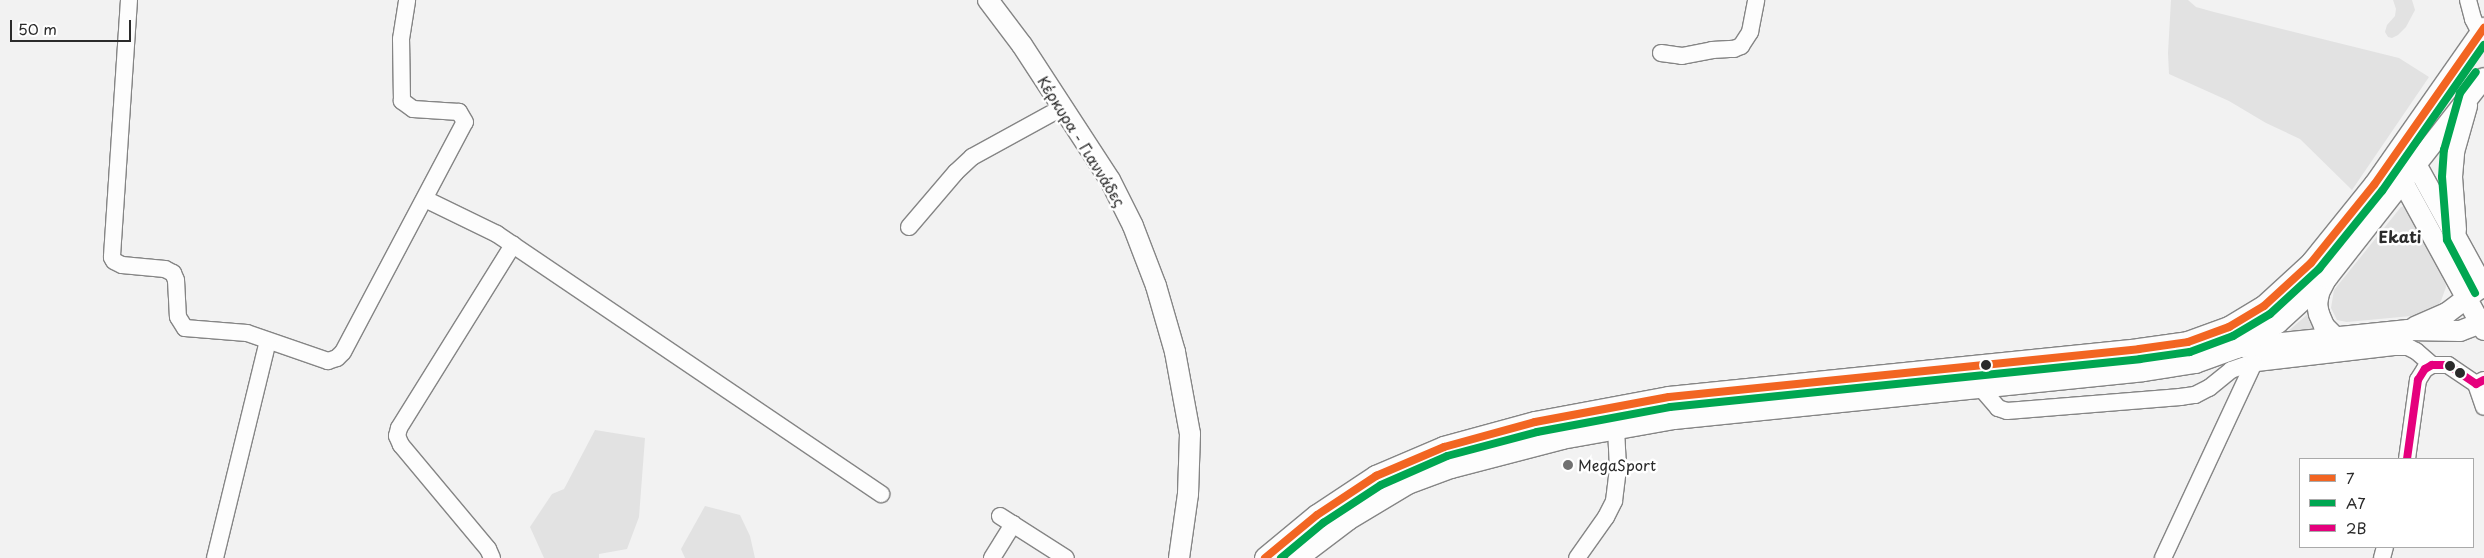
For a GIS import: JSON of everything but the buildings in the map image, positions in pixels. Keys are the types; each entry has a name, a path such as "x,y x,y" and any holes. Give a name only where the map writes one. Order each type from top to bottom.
{"main road":[{"name":"Κέρκυρα - Γιαννάδες","path":"988,0 1022,45 1063,107 1122,203 1156,286 1184,392 1191,448 1188,494 1179,558"},
{"path":"1265,558 1329,506 1376,476 1444,447 1534,422 1668,397 2139,350 2188,342 2209,335 2246,318 2264,306 2298,277 2374,185 2482,30"},
{"path":"1298,558 1348,520 1386,495 1429,475 1538,444 1616,428 1674,419 1980,388 2195,363 2236,348 2278,323 2327,278 2417,166 2484,78"},
{"path":"2457,237 2452,177 2454,158 2470,96"},
{"path":"2236,348 2337,339 2408,330 2460,331 2483,325 2478,291 2457,237 2404,142"},
{"path":"2391,161 2403,183 2478,291"},
{"path":"2327,278 2319,293 2317,304 2321,320 2337,339"},
{"path":"2408,330 2447,313 2478,291"}],"street":[{"path":"129,0 112,257 122,265 165,269 173,273 176,280 178,317 185,328 248,333 323,360 332,360 341,356 426,199 465,122 459,112 413,109 402,101 401,39 407,0"},
{"path":"1661,53 1682,56 1712,50 1734,49 1740,46 1750,32 1756,0"},
{"path":"2468,1 2482,30"},
{"path":"908,227 956,172 972,157 1063,107"},
{"path":"426,199 497,234 513,244 881,494"},
{"path":"492,558 488,549 401,445 397,436 400,428 513,244"},
{"path":"215,558 268,341"},
{"path":"1980,388 1998,408 2008,411 2180,398 2195,395 2210,388 2239,366 2396,347 2408,347 2416,351 2432,365"},
{"path":"2163,558 2254,363"},
{"path":"2407,458 2418,380 2425,369 2432,365 2448,365 2480,382 2484,407"},
{"path":"1577,558 1606,517 1614,501 1618,468 1616,428"},
{"path":"992,558 1007,520 1066,558"}],"shaded area":[{"path":"2171,0 2188,0 2196,7 2214,12 2399,58 2429,77 2352,190 2300,139 2266,123 2229,101 2169,74 2168,53"},
{"path":"2393,0 2412,0 2415,10 2406,27 2392,38 2388,37 2385,32 2387,25 2395,16 2396,9"},
{"path":"2406,206 2445,277 2446,287 2441,301 2436,308 2422,315 2347,322 2337,320 2331,308 2334,290 2401,207"},
{"path":"2309,313 2316,329 2314,331 2286,333"},
{"path":"595,430 645,438 639,517 627,549 599,554 599,558 544,558 530,527 552,494 564,489"},
{"path":"705,506 740,515 750,536 755,558 685,558 681,549"}],"transit line":[{"name":"7","path":"1265,558 1317,515 1376,476 1444,447 1535,422 1669,397 2139,349 2188,342 2229,327 2264,306 2311,263 2374,185 2484,28"},
{"name":"A7","path":"1281,558 1323,523 1381,485 1447,456 1537,432 1670,407 2140,359 2190,352 2233,336 2270,314 2319,269 2382,191 2484,45"},
{"name":"A7","path":"2475,293 2447,240 2442,177 2444,150 2460,93 2476,72"},
{"name":"2B","path":"2407,458 2418,380 2425,369 2432,365 2448,365 2476,384 2484,380"}],"place":[{"name":"MegaSport","path":"1568,465"}],"district":[{"name":"Ekati","path":"2400,236"}]}
